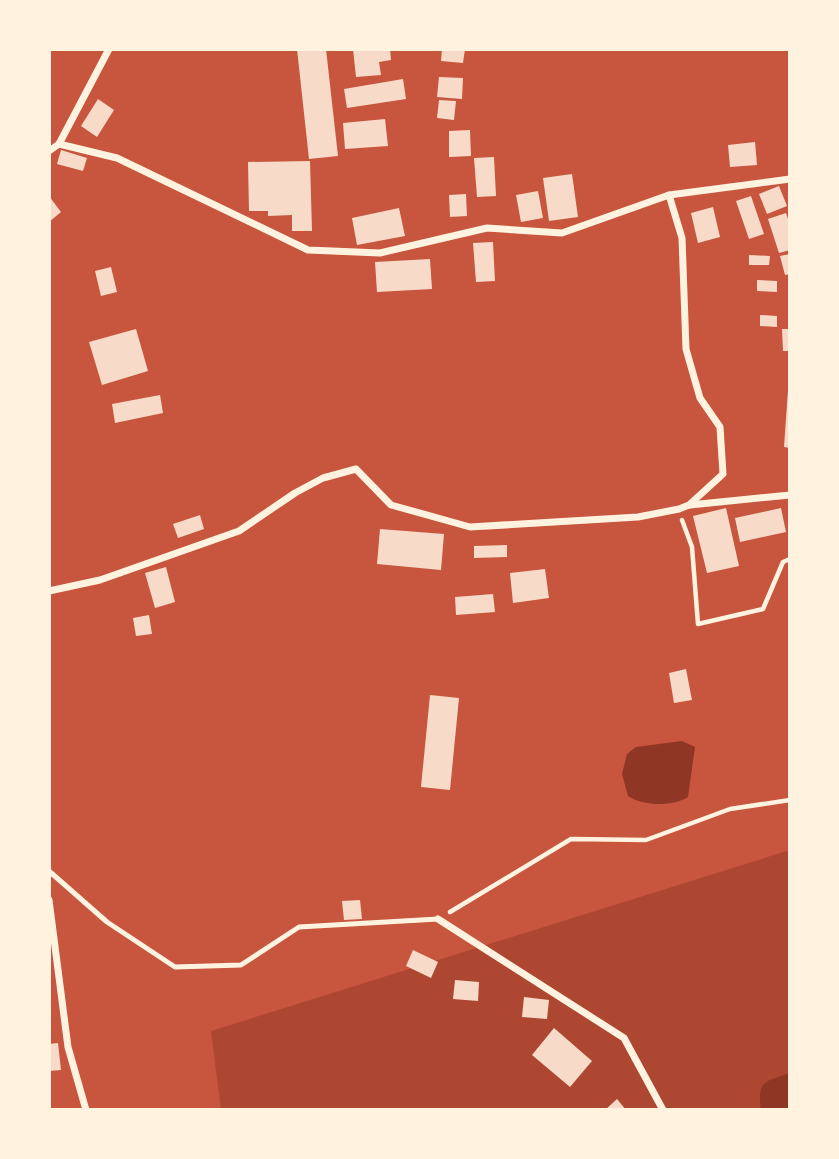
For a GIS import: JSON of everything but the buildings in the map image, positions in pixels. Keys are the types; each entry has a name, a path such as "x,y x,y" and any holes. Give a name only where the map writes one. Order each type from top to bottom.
{"street":[{"path":"49,151 59,144 109,49"},
{"path":"59,144 117,159 308,250 380,253 487,228 562,233 669,195 790,178"},
{"path":"669,195 682,238 686,349 700,398 720,427 723,474 690,505"},
{"path":"49,591 100,580 239,531 295,492 323,478 356,469 391,505 470,527 625,518 690,505 790,495"},
{"path":"49,900 68,1047 86,1110"},
{"path":"438,919 624,1038 663,1110"}],"lane":[{"path":"49,870 107,922 175,967 241,965 299,927 438,919"}],"path":[{"path":"679,509 692,547 698,624 764,609 783,562 790,559"},
{"path":"438,919 571,839 646,840 730,809 790,800"}],"shaded area":[{"path":"682,741 695,747 688,797 658,804 641,802 628,796 622,774 627,754 636,747"},
{"path":"790,850 790,1110 221,1110 211,1031"},
{"path":"790,1073 790,1110 761,1110 760,1093 764,1084"}]}
